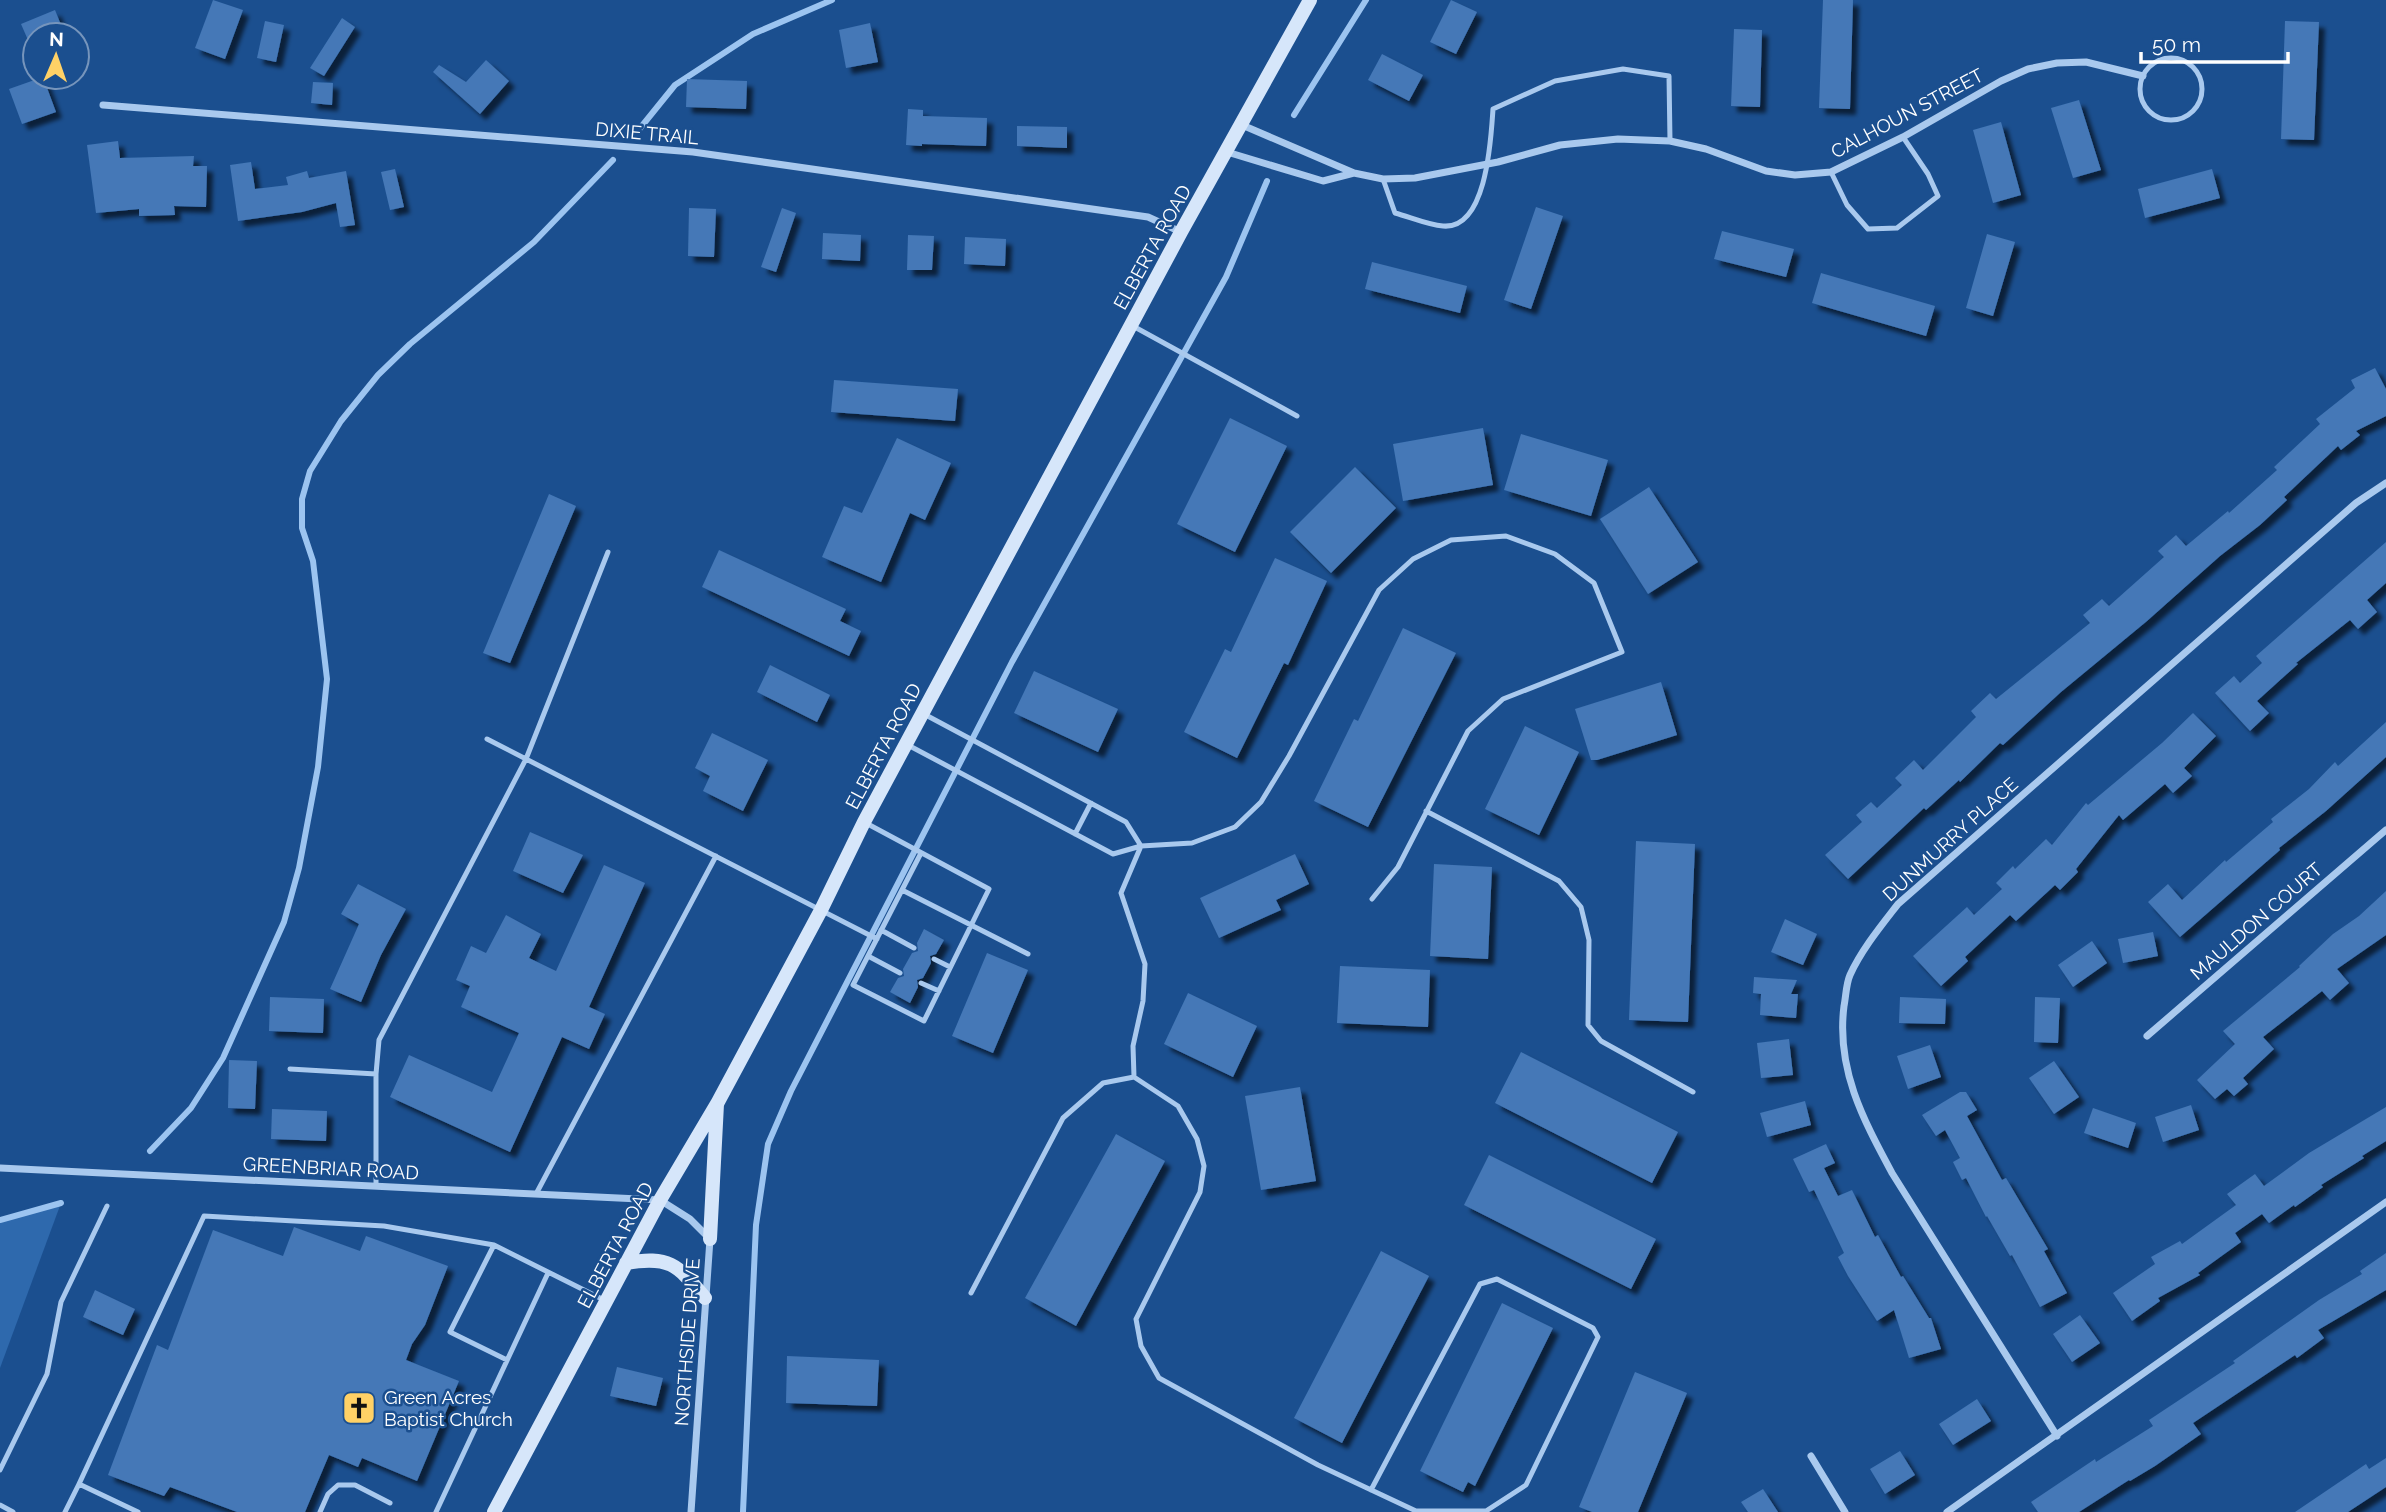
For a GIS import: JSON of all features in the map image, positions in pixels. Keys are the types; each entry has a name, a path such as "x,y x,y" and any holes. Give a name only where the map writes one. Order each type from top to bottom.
{"street":[{"name":"ELBERTA ROAD","path":"494,1512 660,1200 718,1102 922,713 1181,232 1310,0"},
{"name":"CALHOUN STREET","path":"1242,125 1354,173 1383,179 1415,178 1559,145 1618,139 1670,141 1706,149 1766,171 1795,175 1831,172 1903,137 2001,81 2028,69 2057,63 2086,62 2143,76"},
{"name":"DIXIE TRAIL","path":"103,105 693,152 1148,217 1181,232"},
{"name":"CALHOUN STREET","path":"1227,152 1323,181 1354,173"},
{"name":"DUNMURRY PLACE","path":"2057,1436 1892,1173 1870,1131 1848,1078 1842,1028 1848,978 1868,943 1898,904 2356,503 2386,483"},
{"name":"MAULDON COURT","path":"2147,1036 2386,830"},
{"path":"710,1239 718,1102"},
{"name":"GREENBRIAR ROAD","path":"0,1168 660,1200"},
{"name":"NORTHSIDE DRIVE","path":"660,1200 690,1219 710,1239 691,1512"},
{"path":"1947,1512 2386,1202"},
{"path":"626,1263 649,1259 668,1263 683,1272 705,1298"},
{"path":"1811,1456 1845,1512"}],"lane":[{"path":"2179,58 2196,70 2201,80 2200,101 2195,109 2178,120 2159,117 2144,104 2140,85 2143,76 2149,67 2158,61 2179,58"},
{"path":"1383,179 1395,213 1445,227 1462,222 1478,197 1489,163 1493,109 1555,81 1623,69 1669,76 1670,141"},
{"path":"1831,172 1847,205 1868,229 1897,229 1938,196 1928,174 1903,137"},
{"path":"1131,325 1297,416"},
{"path":"906,744 1113,854 1141,846 1192,843 1235,827 1261,802 1379,590 1413,559 1451,541 1506,537 1555,554 1594,583 1622,652 1503,699 1468,731 1398,867 1372,899"},
{"path":"376,1186 376,1074 379,1040 526,759 608,552"},
{"path":"922,713 1126,822 1141,846"},
{"path":"487,739 877,939"},
{"path":"1075,834 1091,803"},
{"path":"1426,811 1559,881 1581,907 1589,940 1588,1025 1601,1041 1693,1092"},
{"path":"864,822 922,853 989,889 924,1021 853,985 922,853"},
{"path":"1134,1077 1133,1046 1143,1001 1145,964 1121,893 1141,846"},
{"path":"536,1194 716,856"},
{"path":"902,890 1028,954"},
{"path":"881,930 914,948"},
{"path":"868,956 900,973"},
{"path":"934,959 950,967"},
{"path":"920,983 939,991"},
{"path":"290,1069 376,1074"},
{"path":"971,1293 1063,1118 1103,1083 1134,1077 1178,1106 1197,1139 1204,1166 1200,1192 1136,1319 1141,1346 1159,1378 1318,1465 1370,1490 1416,1511 1486,1511 1526,1485 1598,1337 1593,1328 1497,1279 1480,1284 1370,1490"},
{"path":"0,1470 47,1374 61,1302 107,1206"},
{"path":"65,1512 204,1216 384,1226 494,1245 606,1301"},
{"path":"494,1245 450,1332 507,1360"},
{"path":"436,1512 548,1273"},
{"path":"79,1484 138,1512"},
{"path":"320,1512 328,1494 338,1485 355,1485 390,1503"},
{"path":"0,1505 13,1512"}],"shaded area":[{"path":"61,1203 0,1368 0,1220"}],"building":[{"path":"213,0 243,10 225,59 195,48"},
{"path":"1451,0 1477,12 1456,54 1430,42"},
{"path":"1823,0 1853,0 1850,109 1819,108"},
{"path":"55,10 59,21 28,21"},
{"path":"342,18 355,27 324,76 310,68"},
{"path":"265,21 284,25 276,62 257,58"},
{"path":"2285,21 2319,22 2314,140 2281,139"},
{"path":"870,23 878,62 846,68 839,30"},
{"path":"1734,29 1762,30 1760,107 1731,106"},
{"path":"1382,54 1423,75 1409,101 1368,80"},
{"path":"486,60 509,81 480,114 433,72 439,65 466,82"},
{"path":"687,79 747,81 746,109 686,107"},
{"path":"313,82 333,83 332,105 311,103"},
{"path":"21,85 21,91 48,91 56,112 22,124 9,89"},
{"path":"2079,100 2101,170 2073,178 2051,108"},
{"path":"908,109 923,110 923,116 987,118 986,146 906,145"},
{"path":"2001,122 2021,195 1993,203 1973,130"},
{"path":"1017,126 1067,127 1067,148 1017,146"},
{"path":"118,141 120,158 194,156 193,166 207,166 206,207 174,206 175,215 139,216 139,209 96,213 87,145"},
{"path":"251,162 255,189 288,185 286,177 307,171 309,178 346,171 355,225 340,227 336,203 302,212 238,221 230,165"},
{"path":"395,169 404,207 390,210 381,172"},
{"path":"2212,169 2220,198 2145,218 2138,189"},
{"path":"1536,207 1563,216 1531,309 1504,300"},
{"path":"689,208 716,209 714,257 688,256"},
{"path":"782,208 796,213 776,272 761,267"},
{"path":"1722,231 1794,249 1786,277 1714,259"},
{"path":"823,233 861,235 860,261 822,259"},
{"path":"1987,234 2015,242 1993,316 1966,308"},
{"path":"908,235 934,236 932,270 907,270"},
{"path":"965,237 1006,239 1005,266 964,264"},
{"path":"1372,262 1467,286 1460,313 1365,289"},
{"path":"1821,273 1935,306 1926,336 1812,303"},
{"path":"2375,368 2386,389 2386,416 2356,431 2360,435 2341,450 2338,446 2284,497 2287,500 2260,525 2061,692 2003,745 2000,743 1960,782 1959,780 1926,810 1924,808 1848,879 1825,855 1862,822 1856,815 1871,802 1877,808 1902,785 1895,778 1914,760 1923,770 1976,717 1971,711 1990,693 1996,699 2090,623 2083,615 2102,599 2109,606 2164,557 2158,551 2176,535 2186,546 2228,511 2229,513 2277,470 2274,467 2320,424 2316,419 2355,388 2351,380"},
{"path":"834,380 958,389 955,421 831,412"},
{"path":"1230,418 1287,446 1235,552 1177,524"},
{"path":"1483,428 1493,485 1403,501 1393,444"},
{"path":"1521,434 1608,460 1591,516 1504,490"},
{"path":"897,438 951,463 925,520 910,513 881,582 822,557 844,506 862,513"},
{"path":"1355,467 1396,508 1331,573 1290,532"},
{"path":"1649,487 1698,562 1648,594 1600,519"},
{"path":"549,494 576,506 510,663 483,653"},
{"path":"2386,542 2386,583 2367,600 2377,612 2358,629 2350,620 2296,663 2298,664 2257,701 2269,713 2250,731 2215,693 2234,676 2240,683 2262,663 2256,656"},
{"path":"719,550 846,609 840,621 861,631 849,656 702,587"},
{"path":"1275,558 1327,581 1288,665 1284,663 1237,758 1184,732 1225,649 1231,652"},
{"path":"1403,628 1456,653 1368,827 1314,801 1354,719 1358,721"},
{"path":"770,665 830,695 817,722 757,692"},
{"path":"1034,671 1118,709 1098,752 1014,713"},
{"path":"1661,682 1677,735 1591,760 1575,709"},
{"path":"2193,713 2216,736 2184,768 2192,776 2173,793 2165,784 2123,820 2119,815 2076,869 2078,872 2060,890 2055,885 2016,921 2010,915 1965,957 1968,961 1941,986 1913,956 1967,907 1974,915 2002,889 1996,883 2013,866 2015,869 2046,839 2052,845 2086,803 2088,805 2162,743"},
{"path":"2386,722 2386,757 2180,937 2148,902 2168,884 2182,900 2225,860 2226,862 2273,822 2271,819 2309,789 2335,762 2338,766"},
{"path":"1525,726 1579,752 1539,835 1485,809"},
{"path":"712,733 768,760 743,811 703,791 710,776 695,768"},
{"path":"530,832 583,855 563,893 513,871"},
{"path":"1636,841 1695,844 1688,1022 1629,1020"},
{"path":"1295,854 1309,884 1276,900 1281,910 1219,938 1200,898"},
{"path":"1434,864 1492,867 1488,959 1430,956"},
{"path":"604,865 645,883 589,1007 605,1014 589,1049 562,1037 510,1152 390,1097 409,1055 492,1092 519,1033 461,1007 470,986 456,980 471,946 486,953 506,915 541,934 529,958 556,971"},
{"path":"358,884 406,909 381,955 361,1002 330,989 359,924 341,914"},
{"path":"2386,891 2386,935 2337,969 2349,983 2330,1000 2322,991 2263,1037 2274,1049 2243,1078 2248,1084 2234,1096 2227,1089 2215,1099 2197,1080 2235,1044 2223,1031"},
{"path":"1785,919 1817,934 1803,965 1771,952"},
{"path":"924,929 944,940 936,954 930,956 931,963 923,978 917,980 918,987 910,1003 890,992 898,978 904,976 903,969 912,953 918,951 917,943"},
{"path":"2153,932 2158,956 2123,963 2118,939"},
{"path":"2092,941 2107,963 2073,987 2058,965"},
{"path":"987,953 1028,970 993,1053 952,1036"},
{"path":"1340,966 1430,970 1428,1027 1337,1023"},
{"path":"1754,977 1797,980 1791,994 1798,994 1796,1018 1760,1015 1761,994 1753,993"},
{"path":"1188,993 1257,1026 1233,1077 1164,1044"},
{"path":"270,997 324,999 323,1033 269,1031"},
{"path":"1900,997 1946,999 1945,1024 1899,1023"},
{"path":"2035,997 2060,998 2058,1043 2034,1042"},
{"path":"1789,1039 1793,1075 1761,1078 1757,1043"},
{"path":"1930,1045 1941,1077 1908,1089 1897,1056"},
{"path":"1521,1052 1678,1132 1652,1183 1495,1103"},
{"path":"229,1060 257,1061 255,1109 228,1108"},
{"path":"2054,1061 2079,1097 2054,1114 2029,1078"},
{"path":"1300,1087 1316,1181 1261,1190 1245,1096"},
{"path":"1960,1092 1966,1092 1977,1110 1967,1116 2002,1180 2006,1178 2048,1249 2044,1251 2067,1293 2040,1307 1966,1178 1962,1180 1953,1162 1960,1158 1945,1130 1936,1136 1922,1115"},
{"path":"1805,1101 1811,1125 1767,1137 1760,1113"},
{"path":"2191,1105 2199,1130 2163,1142 2155,1117"},
{"path":"2386,1107 2386,1141 2269,1223 2262,1214 2235,1233 2241,1242 2198,1273 2200,1275 2158,1298 2160,1301 2132,1321 2113,1293 2155,1264 2151,1257 2180,1241 2182,1244 2236,1205 2227,1194 2255,1174 2264,1186 2309,1153"},
{"path":"2093,1108 2136,1123 2128,1148 2084,1133"},
{"path":"272,1109 327,1111 326,1141 271,1139"},
{"path":"1116,1134 1165,1161 1076,1326 1025,1298"},
{"path":"1826,1144 1835,1163 1824,1168 1838,1196 1852,1190 1875,1237 1878,1235 1901,1277 1903,1276 1931,1318 1941,1349 1909,1358 1894,1310 1877,1321 1848,1276 1838,1257 1844,1253 1814,1190 1809,1192 1793,1159"},
{"path":"1489,1155 1656,1239 1631,1289 1464,1205"},
{"path":"294,1227 360,1251 366,1236 448,1266 425,1325 412,1344 406,1360 459,1381 417,1481 362,1458 358,1467 329,1455 305,1512 237,1512 170,1487 164,1496 108,1475 157,1345 168,1350 213,1230 283,1256"},
{"path":"1381,1251 1429,1276 1342,1443 1294,1418"},
{"path":"2386,1253 2386,1290 2318,1330 2324,1338 2193,1423 2201,1434 2155,1466 2079,1512 2038,1512 2031,1502 2095,1459 2096,1462 2153,1426 2149,1420 2235,1363 2233,1361 2319,1300 2362,1274 2360,1271"},
{"path":"95,1290 135,1309 123,1335 83,1317"},
{"path":"1502,1303 1553,1328 1475,1486 1468,1482 1463,1492 1420,1471"},
{"path":"2080,1315 2100,1343 2072,1362 2053,1334"},
{"path":"787,1356 879,1360 877,1406 786,1403"},
{"path":"617,1367 663,1378 656,1406 610,1396"},
{"path":"1635,1372 1687,1393 1638,1512 1592,1512 1579,1507"},
{"path":"1977,1399 1991,1421 1953,1445 1939,1424"},
{"path":"1900,1451 1915,1475 1885,1494 1870,1469"},
{"path":"2386,1458 2386,1487 2348,1512 2295,1512 2366,1464 2369,1469"},
{"path":"1763,1489 1778,1512 1748,1512 1741,1502"}],"waterway":[{"path":"637,132 675,85 753,34 832,0"},
{"path":"1294,115 1366,0"},
{"path":"150,1151 191,1108 223,1058 284,922 299,868 318,767 327,679 313,561 302,528 302,499 310,471 341,421 378,375 410,344 534,242 613,160"},
{"path":"743,1512 756,1225 768,1144 791,1091 1012,662 1226,277 1267,181"},
{"path":"0,1220 61,1203"}],"place":[{"name":"Green Acres Baptist Church","path":"359,1408"}]}
